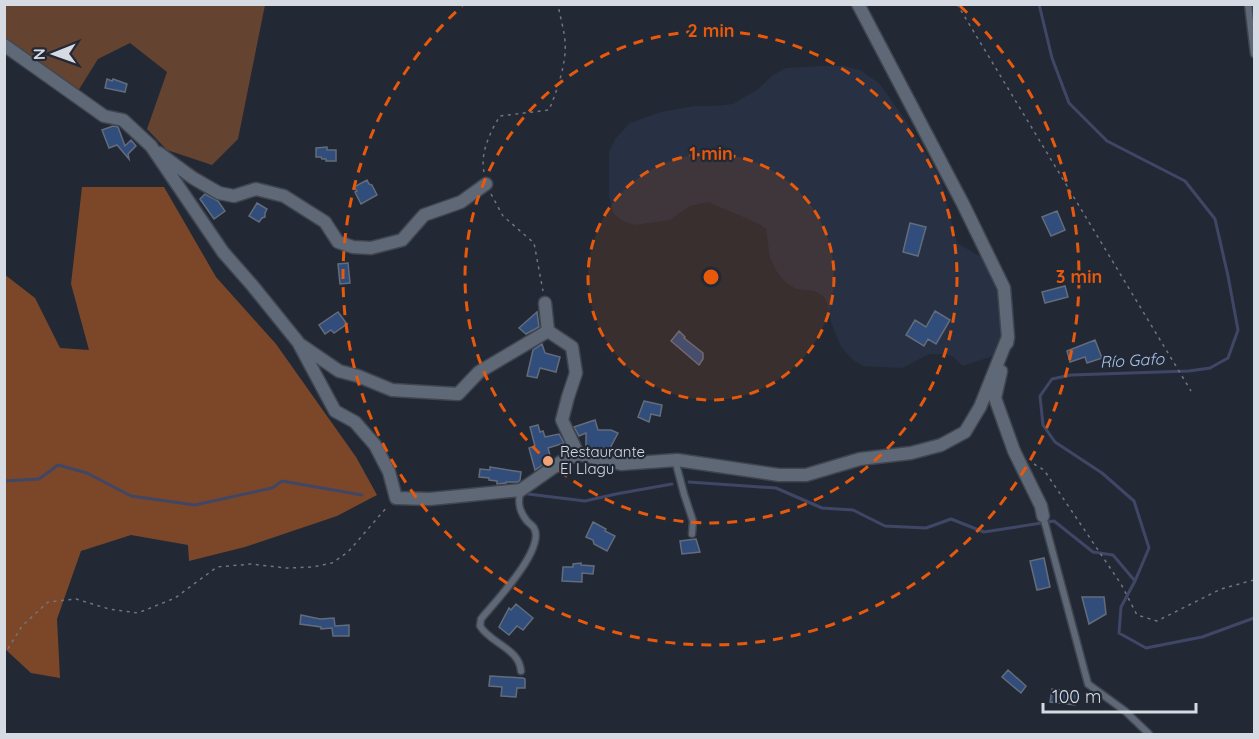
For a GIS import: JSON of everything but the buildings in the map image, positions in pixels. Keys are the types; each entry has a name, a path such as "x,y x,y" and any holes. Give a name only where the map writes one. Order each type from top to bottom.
{"street":[{"path":"858,4 963,204 1004,288 1008,337 995,398 1014,451 1041,506 1043,516"},
{"path":"4,45 104,116 123,120 150,146 193,178 219,193 234,196 256,189 284,196 325,222 338,242 353,247 371,248 402,240 424,215 461,202 486,184"},
{"path":"150,146 223,252 298,342 335,411 355,422 375,445 388,472 396,498 430,499 521,490 561,462 578,454 621,464 675,460 779,475 806,475 860,459 911,453 941,445 965,432 980,407 1008,337"},
{"path":"545,303 548,331"},
{"path":"298,342 339,371 392,390 458,394 479,372 548,331"},
{"path":"548,331 572,347 576,373 562,420 578,454"}],"lane":[{"path":"1248,4 1254,54"},
{"path":"675,460 693,521 692,534"},
{"path":"521,490 519,506 534,528 536,536 532,551 520,572 481,619 480,626 485,634 514,653 521,665 521,671"},
{"path":"1043,516 1088,684 1125,711 1149,735"}],"path":[{"path":"545,303 534,243 503,216 486,184 483,165 489,135 500,116 549,110 563,65 565,43 558,4"},
{"path":"957,4 1191,391"},
{"path":"1034,464 1044,470 1121,584 1137,615 1157,621 1221,589 1254,580"},
{"path":"4,655 22,626 48,602 76,599 109,609 138,613 175,598 217,567 251,564 286,568 314,567 332,563 348,552 396,498"}],"shaded area":[{"path":"5,5 265,5 238,139 212,165 167,150 147,129 167,72 130,43 98,59 78,91 5,40"},
{"path":"844,66 860,70 879,83 904,118 940,178 957,243 985,259 1001,293 1003,329 993,356 963,366 952,356 929,354 902,368 864,366 853,360 841,347 824,297 815,291 796,289 785,282 777,272 770,258 766,229 759,224 708,202 690,206 670,220 635,225 623,221 613,213 609,195 609,152 615,139 630,123 661,112 694,106 733,104 786,68"},
{"path":"82,187 164,187 216,277 276,344 356,457 377,495 337,516 245,547 189,561 188,545 131,535 81,551 57,619 60,678 31,673 5,649 4,274 35,298 60,348 89,350 71,284"}],"waterway":[{"name":"Río Gafo","path":"1039,4 1052,58 1069,103 1107,141 1185,181 1215,219 1238,330 1228,358 1210,368 1189,371 1071,375 1052,379 1040,396 1043,425 1055,442 1102,473 1134,501 1149,548 1121,607 1119,633 1146,648 1202,637 1254,618"},
{"path":"4,481 39,479 58,465 87,473 131,496 195,505 272,488 282,481 362,495"},
{"path":"689,482 776,488 822,508 853,510 885,526 926,528 951,519 984,532 1054,521 1093,552 1113,555 1135,581"},
{"path":"528,494 585,501 672,484"}],"place":[{"name":"Restaurante El Llagu","path":"548,461"}]}
